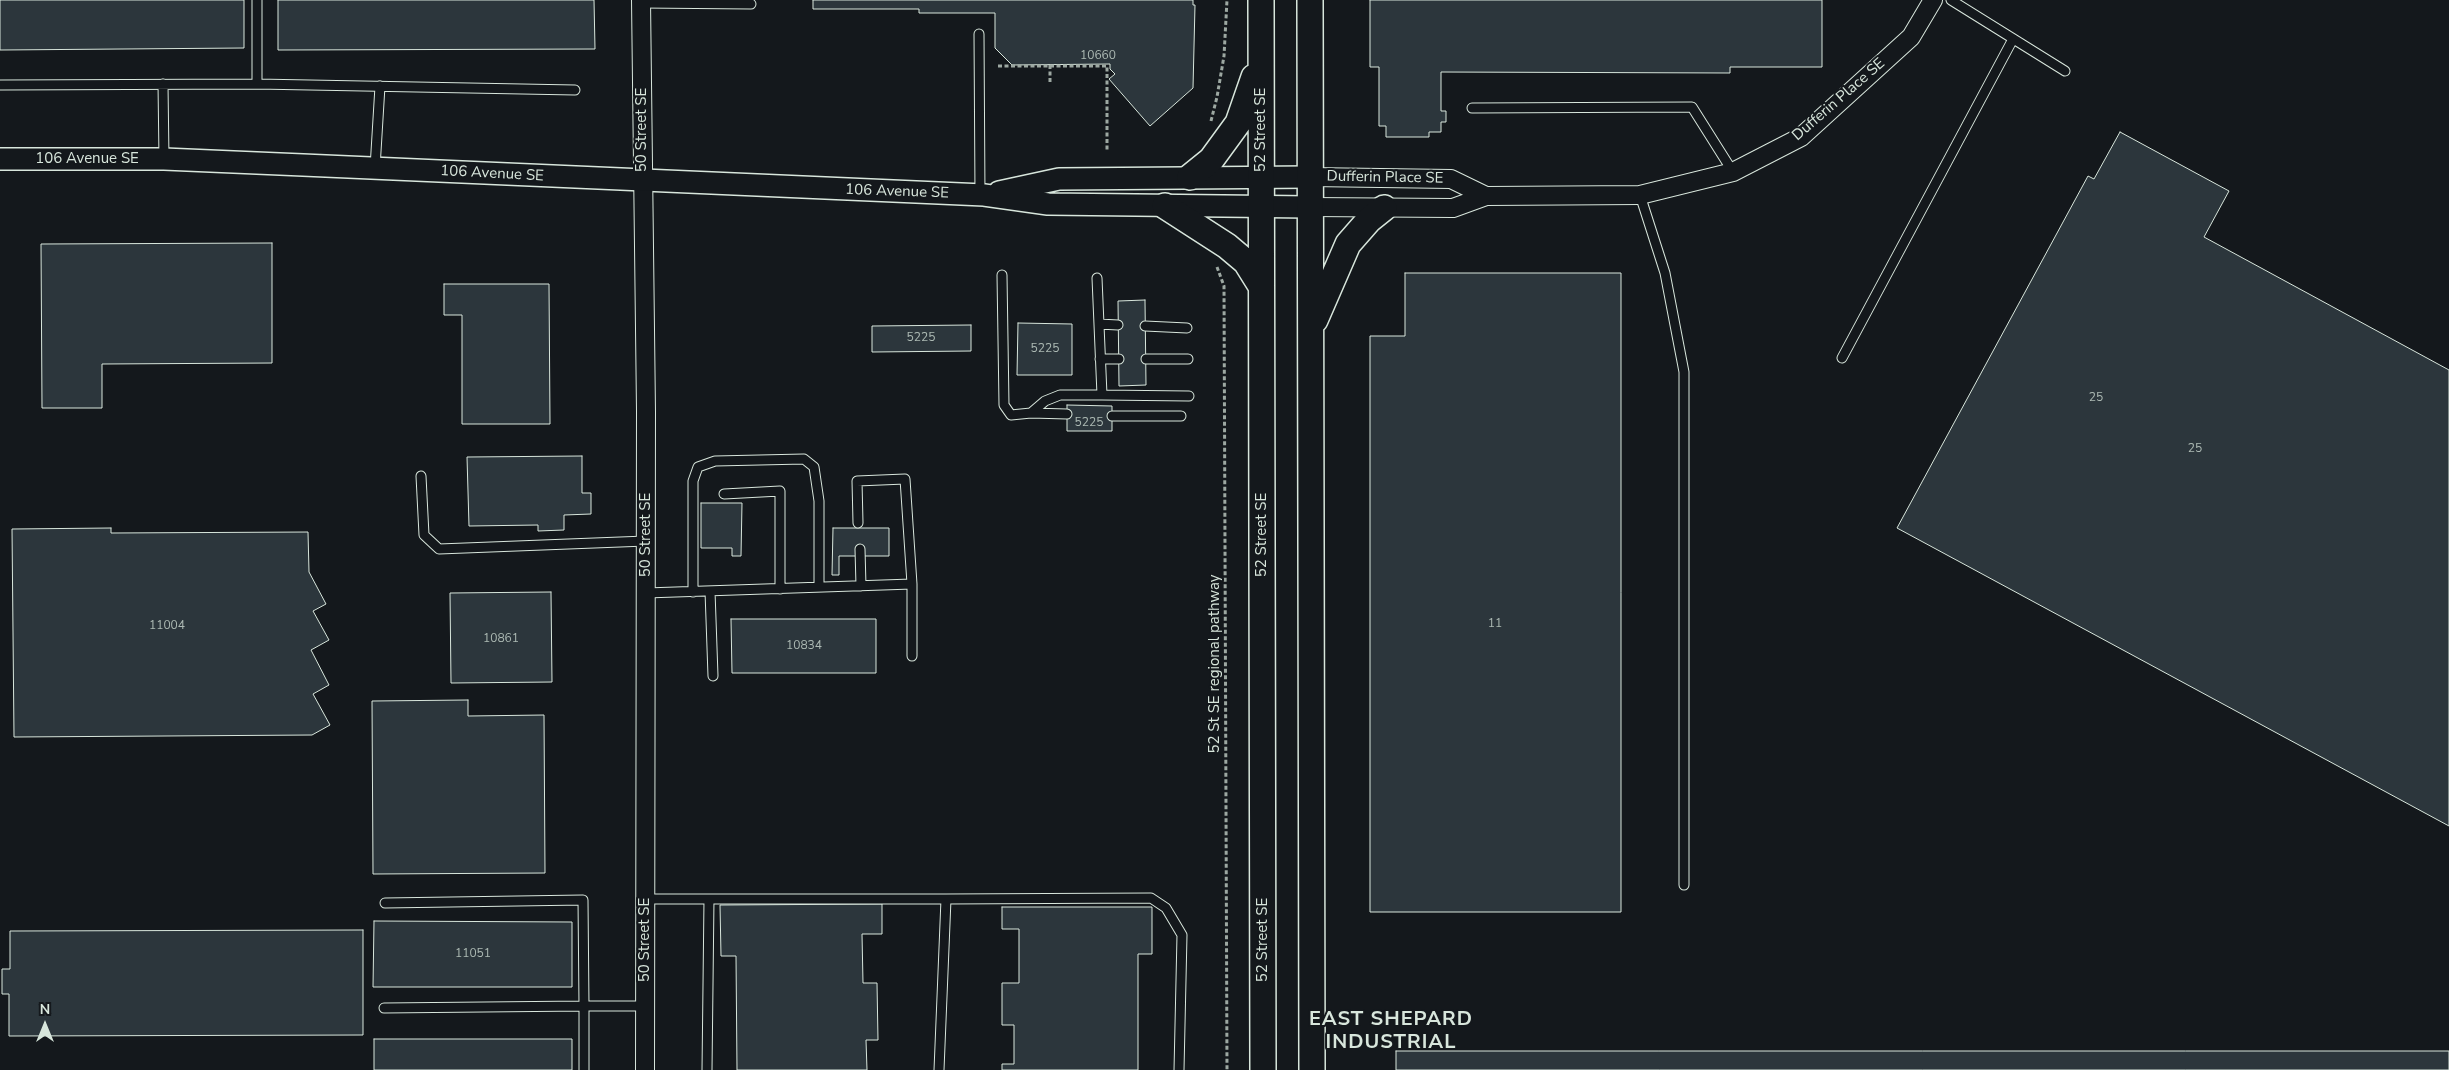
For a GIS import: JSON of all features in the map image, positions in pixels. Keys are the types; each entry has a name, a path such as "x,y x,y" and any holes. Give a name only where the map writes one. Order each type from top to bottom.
{"main road":[{"name":"52 Street SE","path":"1261,0 1263,1070"},
{"path":"1310,0 1312,1070"},
{"path":"1190,177 1211,160 1238,124 1261,58"},
{"path":"1165,206 1227,246 1246,262 1261,286"},
{"path":"1311,329 1348,244 1369,220 1384,208"}],"street":[{"name":"Dufferin Place SE","path":"1310,207 1453,208 1486,196 1640,195 1733,172 1801,137 1910,37 1933,0"},
{"name":"50 Street SE","path":"641,2 646,540 645,1070"},
{"name":"106 Avenue SE","path":"0,159 164,159 375,168 982,195 1048,204 1310,207"},
{"name":"106 Avenue SE","path":"982,195 1059,179 1310,177"},
{"name":"Dufferin Place SE","path":"1310,177 1451,179 1486,196"}],"lane":[{"path":"257,0 257,84"},
{"path":"1950,0 2065,71"},
{"path":"641,2 752,4"},
{"path":"979,34 982,195"},
{"path":"1842,358 2014,39"},
{"path":"163,84 164,159"},
{"path":"0,85 257,84 575,90"},
{"path":"375,168 380,86"},
{"path":"1472,108 1692,107 1733,172"},
{"path":"1640,195 1666,273 1684,372 1684,885"},
{"path":"1002,275 1004,405 1011,415 1031,413 1067,414"},
{"path":"1097,278 1102,395"},
{"path":"1099,324 1118,325"},
{"path":"1145,326 1187,328"},
{"path":"1100,359 1119,358"},
{"path":"1146,358 1188,358"},
{"path":"1031,413 1045,401 1060,395 1189,396"},
{"path":"1112,416 1181,416"},
{"path":"693,592 693,481 698,467 715,461 804,459 814,467 819,501 819,587"},
{"path":"421,476 424,535 439,549 646,540"},
{"path":"858,523 857,481 905,480 912,584 912,656"},
{"path":"724,494 780,491 780,589"},
{"path":"860,549 861,586"},
{"path":"646,593 912,584"},
{"path":"710,591 713,676"},
{"path":"645,899 1151,898 1166,908 1182,935 1179,1070"},
{"path":"707,1070 709,899"},
{"path":"939,1070 946,899"},
{"path":"385,903 582,900 584,1070"},
{"path":"384,1008 645,1006"}],"path":[{"path":"1208,125 1218,97 1224,56 1226,0"},
{"path":"1050,65 1050,84"},
{"path":"998,66 1107,66 1107,150"},
{"name":"52 St SE regional pathway","path":"1221,261 1217,268 1224,286 1225,306 1227,1070"}],"building":[{"path":"0,0 244,0 244,48 0,50"},
{"path":"278,0 594,0 595,49 278,50"},
{"path":"813,0 1193,0 1193,5 1195,5 1193,88 1150,126 1109,79 1115,74 1110,69 1110,64 1012,65 995,48 995,13 919,13 919,9 813,9"},
{"path":"1370,0 1822,0 1822,67 1730,67 1730,73 1441,72 1441,111 1446,111 1446,122 1441,122 1441,132 1429,132 1429,137 1386,137 1386,126 1379,126 1379,67 1370,67"},
{"path":"2120,132 2229,191 2204,237 2449,370 2449,826 1897,528 2088,176 2094,179"},
{"path":"272,243 272,363 102,364 102,408 42,408 41,244"},
{"path":"1405,273 1621,273 1621,912 1370,912 1370,336 1405,336"},
{"path":"444,284 549,284 550,424 462,424 462,315 444,315"},
{"path":"1145,300 1146,385 1119,386 1118,301"},
{"path":"1018,323 1072,324 1072,375 1017,375"},
{"path":"971,325 971,351 872,352 872,326"},
{"path":"1067,405 1112,406 1112,431 1067,431"},
{"path":"582,456 582,493 591,493 591,514 564,515 564,530 538,531 538,525 469,526 467,457"},
{"path":"701,503 742,503 741,556 732,556 732,548 701,548"},
{"path":"111,528 111,533 308,532 309,572 326,604 313,611 329,640 311,650 329,685 313,694 330,725 312,735 14,737 12,529"},
{"path":"833,528 889,528 889,556 839,556 839,575 832,575"},
{"path":"551,592 552,682 451,683 450,593"},
{"path":"731,619 876,619 876,673 732,673"},
{"path":"468,700 468,716 544,715 545,873 373,874 372,701"},
{"path":"882,904 882,934 862,934 863,983 877,983 878,1040 866,1040 867,1070 737,1070 736,956 721,956 720,905"},
{"path":"1002,907 1152,907 1152,954 1138,954 1138,1070 1002,1070 1002,1064 1014,1064 1014,1025 1002,1025 1002,983 1019,983 1019,929 1002,929"},
{"path":"374,921 572,922 572,987 373,987"},
{"path":"363,930 363,1035 9,1036 9,994 2,994 2,969 10,969 10,931"},
{"path":"374,1039 572,1039 572,1070 374,1070"},
{"path":"1396,1051 2449,1051 2449,1070 1396,1070"}],"district":[{"name":"EAST SHEPARD INDUSTRIAL","path":"1391,1032"}]}
